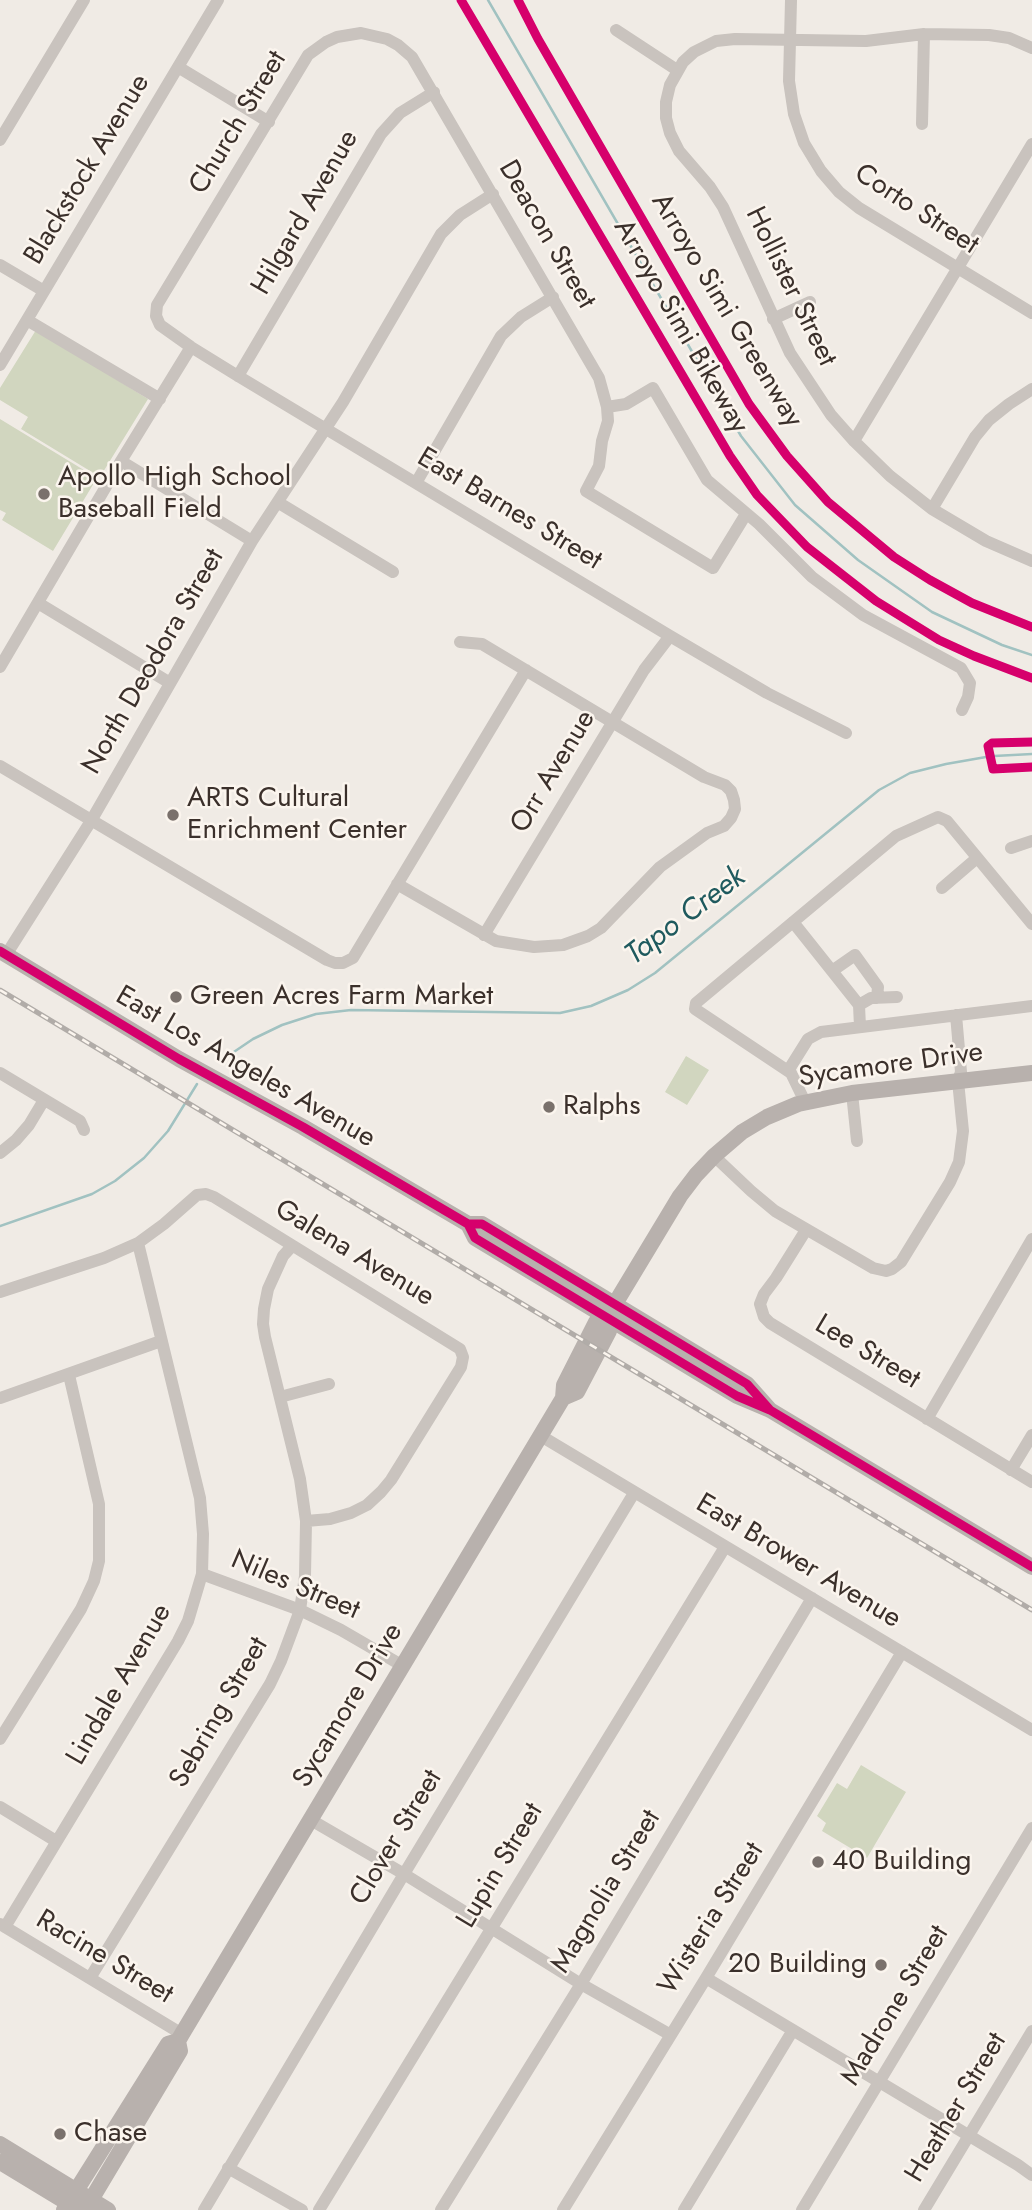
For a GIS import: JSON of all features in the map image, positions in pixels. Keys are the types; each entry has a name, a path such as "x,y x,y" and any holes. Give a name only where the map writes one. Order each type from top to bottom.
{"main road":[{"name":"East Los Angeles Avenue","path":"3,953 179,1059 315,1133 468,1224 475,1238 747,1384 770,1410 1032,1567"},
{"name":"Sycamore Drive","path":"77,2204 168,2043 180,2037 564,1398 564,1385 596,1322 611,1311 680,1196 714,1156 742,1132 767,1117 805,1102 852,1093 1032,1073"},
{"path":"0,2144 77,2204"},
{"path":"0,2162 77,2204 108,2210"}],"street":[{"path":"0,140 84,0"},
{"name":"Blackstock Avenue","path":"0,365 218,0"},
{"name":"Corto Street","path":"791,0 789,81 794,114 804,143 821,171 839,192 859,208 1032,313"},
{"path":"616,30 677,70 694,52 716,41 735,39 866,41 924,34 989,35 1009,38 1032,48"},
{"name":"Church Street","path":"156,316 157,305 308,55 326,42 351,33 374,35 398,45 412,57 434,92"},
{"path":"922,124 924,34"},
{"path":"178,67 269,122"},
{"name":"Hollister Street","path":"677,70 666,102 670,133 679,151 710,187 723,207 772,319 809,384 854,441 890,476 932,509 986,541 1032,561"},
{"name":"Deacon Street","path":"434,92 592,363 602,386 608,421 601,441 598,466 586,491 713,568 746,514"},
{"name":"Hilgard Avenue","path":"238,376 381,134 400,113 434,92"},
{"path":"854,441 1032,144"},
{"name":"North Deodora Street","path":"3,953 91,821 252,541 343,402 441,234 460,215 493,194"},
{"path":"0,265 44,291"},
{"path":"416,483 502,336 521,317 553,297"},
{"path":"772,319 810,302"},
{"name":"East Barnes Street","path":"156,316 165,329 238,376 767,693 846,733"},
{"path":"27,320 160,399"},
{"path":"0,667 191,347"},
{"path":"607,407 626,404 653,388 703,475 759,524 812,577 863,615 961,668 970,682 968,697 962,710"},
{"path":"932,509 989,420 1032,389"},
{"path":"121,461 252,541"},
{"path":"279,503 393,572"},
{"path":"38,603 170,683"},
{"name":"Orr Avenue","path":"484,936 612,722 670,636"},
{"path":"397,884 484,936 509,944 534,947 563,944 587,936 613,918 660,867 707,833 724,826 732,818 735,805 731,791 725,785 704,777 482,644 460,642"},
{"path":"0,766 332,962 343,963 353,958 526,670"},
{"path":"805,1102 791,1073 695,1009 696,1003 896,836 938,817 947,821 1032,924"},
{"path":"1011,848 1032,841"},
{"path":"942,888 978,858"},
{"path":"793,922 859,1005 860,1027"},
{"path":"832,971 855,955 878,987 877,998"},
{"path":"859,1005 871,998 897,997"},
{"path":"788,1071 808,1039 821,1032 1032,1006"},
{"path":"714,1156 769,1206 806,1230 873,1268 886,1271 898,1265 950,1182 958,1162 963,1131 956,1015"},
{"path":"0,1073 80,1121 84,1130"},
{"path":"852,1093 857,1141"},
{"path":"0,1153 29,1125 44,1100"},
{"name":"Galena Avenue","path":"0,1292 104,1258 138,1243 197,1195 206,1194 460,1349 463,1357 461,1367 381,1492 351,1513 331,1519 306,1521"},
{"name":"Lee Street","path":"806,1230 764,1294 760,1304 764,1317 1032,1482"},
{"path":"927,1419 1032,1239"},
{"name":"Lindale Avenue","path":"2,1926 178,1641 188,1621 202,1574 200,1498 138,1243"},
{"name":"Sebring Street","path":"90,1978 270,1684 300,1610 305,1576 306,1521 299,1479 265,1337 264,1309 268,1289 276,1271 292,1246"},
{"path":"0,1398 161,1341"},
{"path":"0,1739 81,1609 94,1581 99,1561 99,1504 69,1375"},
{"path":"280,1397 329,1384"},
{"path":"1011,1470 1032,1435"},
{"name":"East Brower Avenue","path":"541,1436 1032,1730"},
{"name":"Clover Street","path":"204,2210 634,1493"},
{"name":"Lupin Street","path":"319,2210 725,1548"},
{"name":"Niles Street","path":"202,1574 300,1610 403,1666"},
{"name":"Magnolia Street","path":"441,2210 581,1984 812,1598"},
{"name":"Wisteria Street","path":"563,2210 902,1652"},
{"path":"0,1807 56,1841"},
{"path":"311,1820 404,1874 581,1984 669,2034"},
{"name":"Madrone Street","path":"802,2210 1032,1828"},
{"name":"Racine Street","path":"2,1926 90,1978 180,2037"},
{"path":"706,1978 1032,2175"},
{"path":"684,2210 793,2030"},
{"name":"Heather Street","path":"924,2210 1032,2031"},
{"path":"228,2168 302,2210"}],"green space":[{"path":"36,330 148,399 100,477 21,429 28,417 0,400 0,388"},
{"name":"Apollo High School Baseball Field","path":"0,419 97,478 53,551 2,520 6,513 0,510"},
{"path":"686,1056 709,1070 687,1105 665,1092"},
{"path":"861,1765 906,1792 867,1858 822,1831 826,1823 817,1816 837,1783 847,1789"}],"waterway":[{"path":"488,0 741,436 795,505 858,560 932,612 1002,645 1032,655"},
{"name":"Tapo Creek","path":"994,756 1032,754"},
{"name":"Tapo Creek","path":"222,1060 253,1039 282,1025 316,1014 351,1010 560,1013 591,1006 628,990 655,973 879,790 910,773 986,757"},
{"name":"Tapo Creek","path":"0,1226 92,1194 115,1181 144,1158 168,1131 197,1084"}],"railway":[{"path":"0,990 1032,1610"}],"cycle path":[{"name":"Arroyo Simi Bikeway","path":"461,0 730,456 757,495 807,547 876,601 939,640 1032,678"},
{"name":"Arroyo Simi Greenway","path":"518,0 749,404 787,456 828,502 894,557 972,603 1032,627"},
{"path":"1032,742 992,743 988,746 993,769 1032,767"},
{"path":"0,951 179,1059 303,1127 468,1224 482,1224 747,1384 770,1410"},
{"path":"468,1224 475,1238 737,1396 770,1410 1032,1567"}],"place":[{"name":"Apollo High School Baseball Field","path":"44,494"},
{"name":"ARTS Cultural Enrichment Center","path":"173,815"},
{"name":"Green Acres Farm Market","path":"176,997"},
{"name":"Ralphs","path":"549,1107"},
{"name":"40 Building","path":"818,1862"},
{"name":"20 Building","path":"881,1965"},
{"name":"Chase","path":"60,2134"}]}
